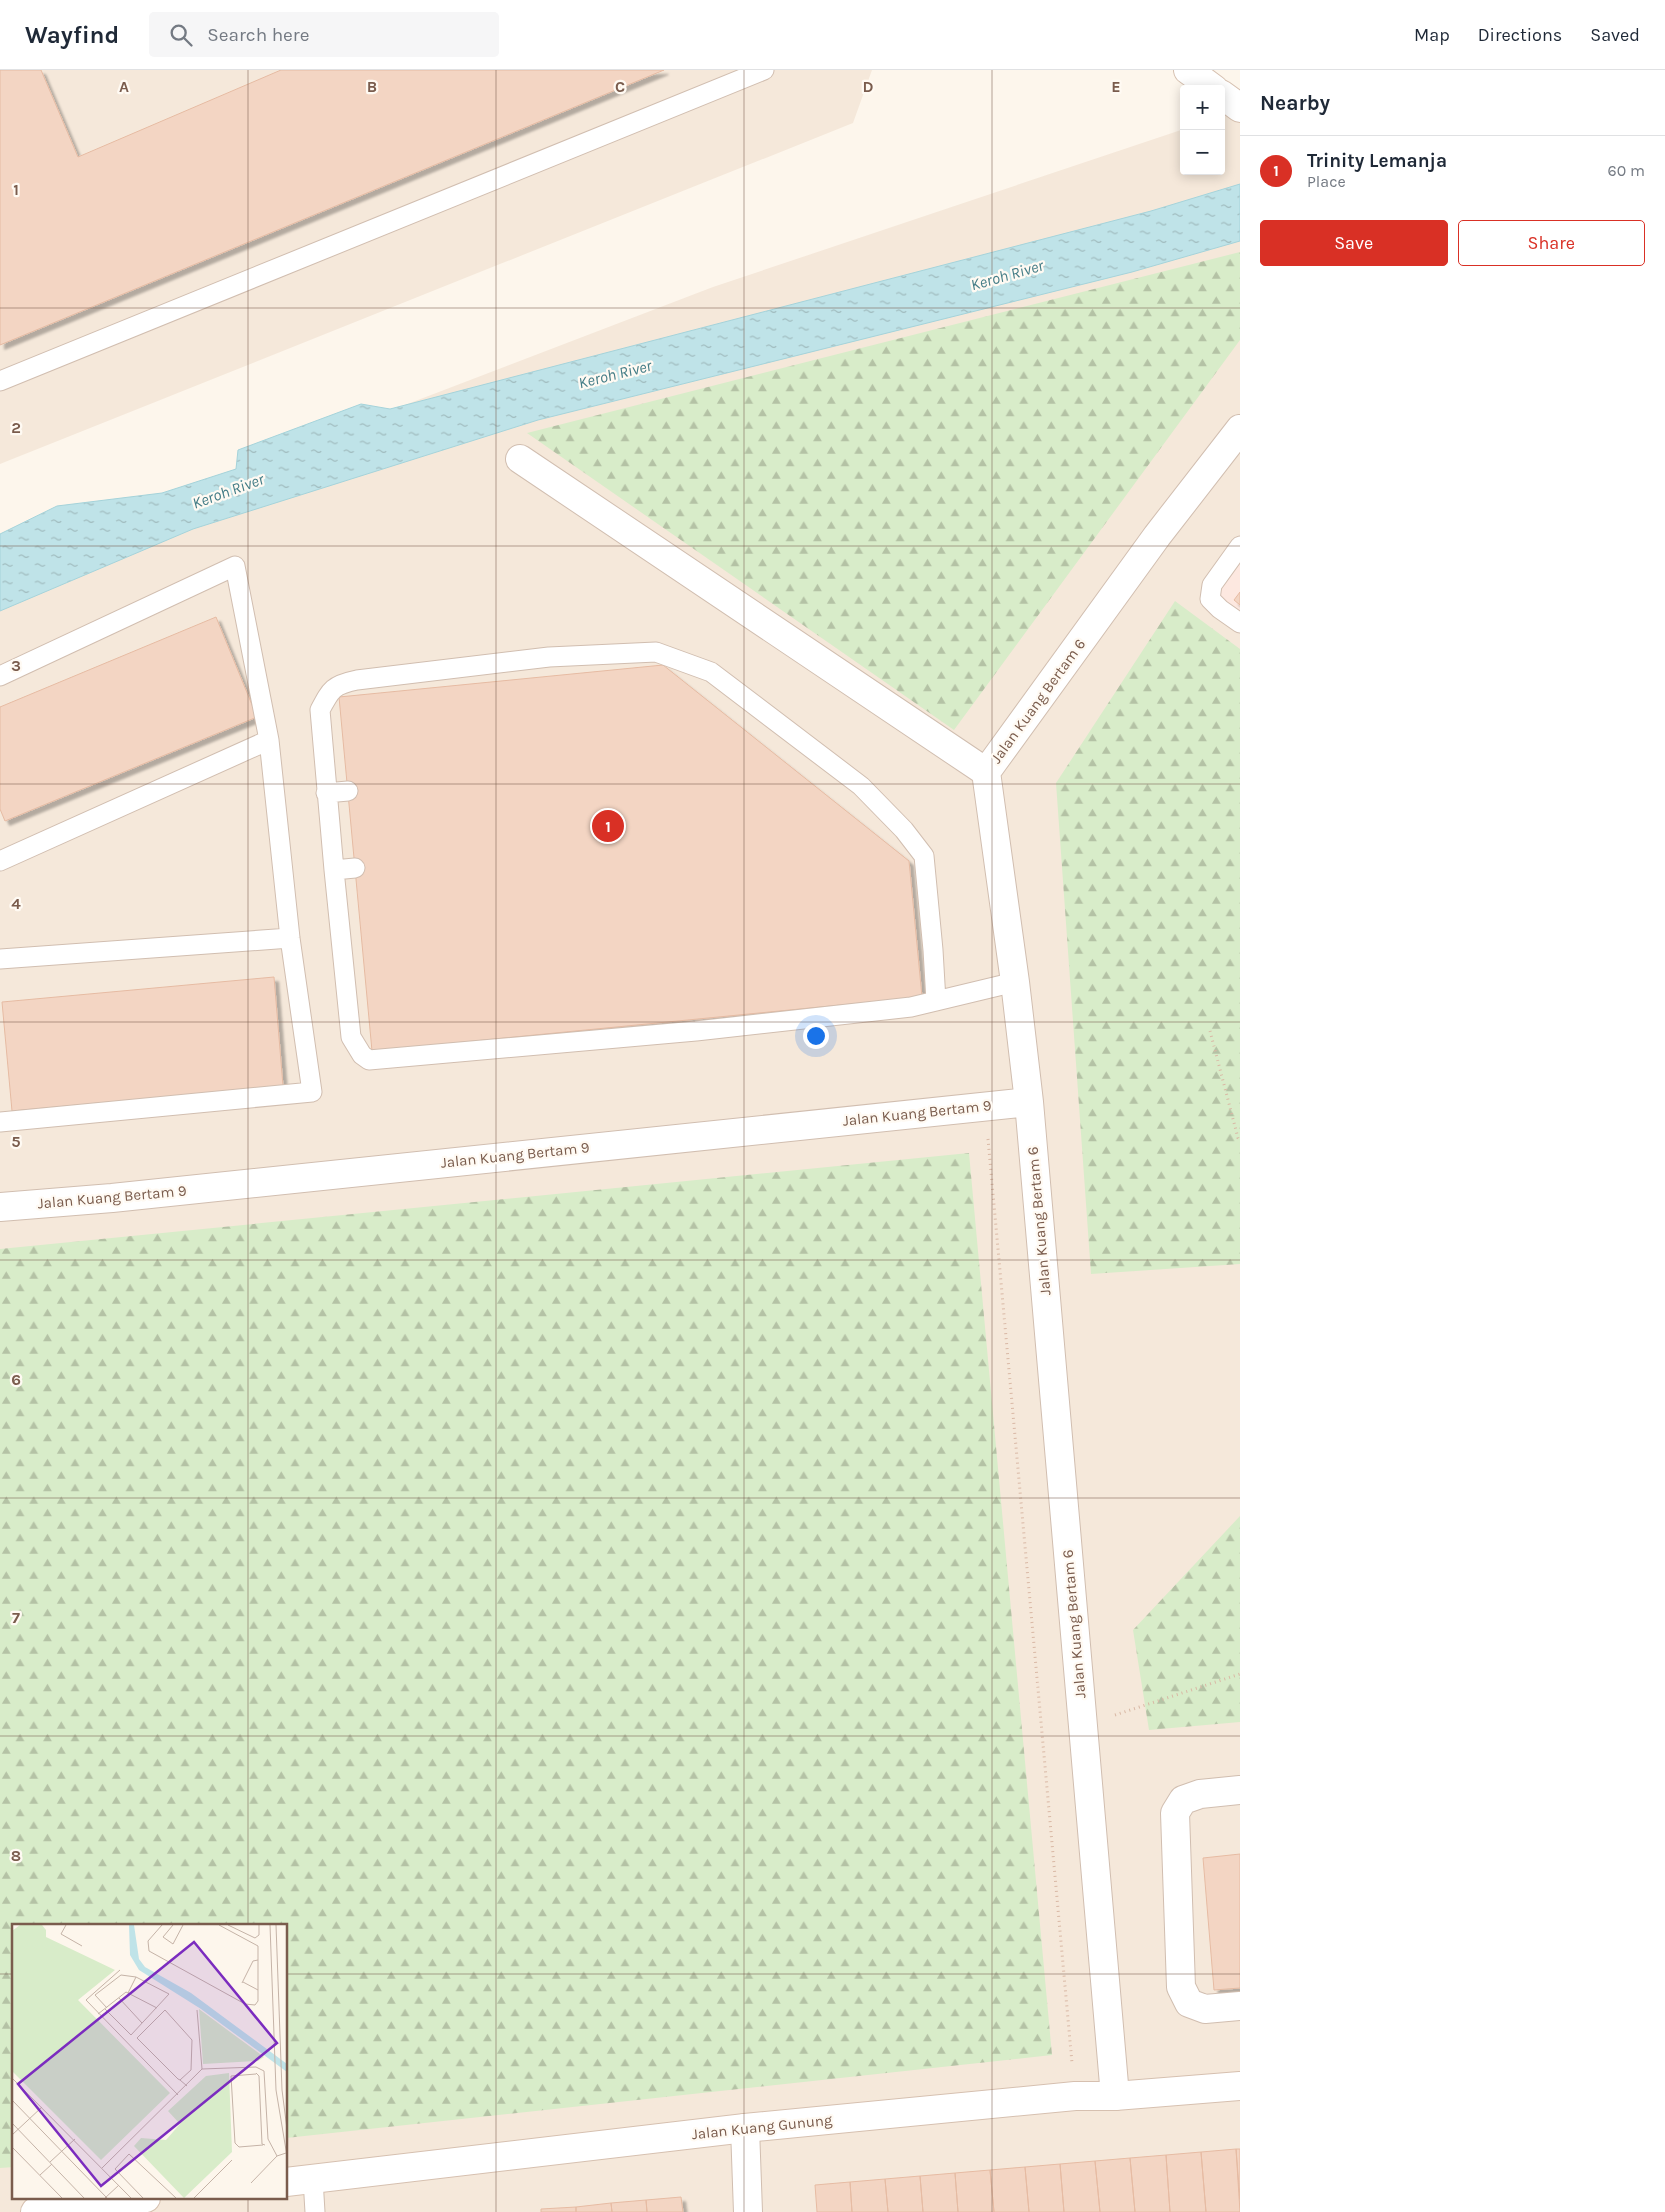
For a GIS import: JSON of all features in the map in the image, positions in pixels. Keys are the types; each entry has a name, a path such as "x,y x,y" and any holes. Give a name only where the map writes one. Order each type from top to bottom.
{"street":[{"path":"1188,70 1209,85"},
{"path":"1225,97 1240,108"},
{"name":"Jalan Kuang Bertam 6","path":"1115,2096 1029,1102 1016,982 986,772 1157,536 1240,429"},
{"path":"520,459 986,772"},
{"name":"Jalan Kuang Bertam 9","path":"0,1207 112,1198 985,1105 1029,1102"},
{"path":"1240,1790 1200,1794 1183,1800 1174,1813 1181,1987 1189,2003 1205,2009 1240,2006"},
{"name":"Jalan Kuang Gunung","path":"288,2182 745,2128 1075,2096 1115,2096 1240,2086"},
{"path":"745,2128 748,2212"},
{"path":"35,2212 130,2200"}],"lane":[{"path":"0,380 764,70"},
{"path":"1240,546 1212,585 1210,598 1220,609 1240,623"},
{"path":"0,676 235,566 269,740 290,938 312,1092 0,1122"},
{"path":"936,1001 934,950 924,856 904,830 861,786 711,672 656,652 549,657 357,680 340,684 330,691 320,710 326,793 351,1037 362,1055 369,1060 696,1031 911,1007 1016,982"},
{"path":"0,861 269,740"},
{"path":"326,793 348,791"},
{"path":"334,870 355,868"},
{"path":"0,959 290,938"},
{"path":"313,2179 315,2212"}],"path":[{"path":"1210,1031 1240,1141"},
{"path":"985,1105 1075,2096"},
{"path":"1083,1724 1240,1674"}],"shaded area":[{"path":"0,70 872,70 853,123 0,464"},
{"path":"1240,110 1240,2212 0,2212 0,560 713,287 1180,130 1180,175 1225,175 1225,116"},
{"path":"1240,560 1240,613 1219,597 1220,588"}],"green space":[{"path":"1240,252 1240,340 954,730 527,433"},
{"path":"1175,601 1240,649 1240,1264 1091,1274 1056,783"},
{"path":"969,1153 1052,2055 288,2138 288,1924 12,1924 12,2167 0,2168 0,1249"},
{"path":"1240,1516 1240,1722 1149,1730 1133,1630"}],"water":[{"name":"Keroh River","path":"1240,184 1240,241 1132,272 538,420 193,529 0,611 0,534 57,506 162,493 236,469 238,450 361,404 390,409 1151,211"}],"building":[{"path":"0,70 41,70 78,157 281,70 664,70 0,345"},
{"path":"1240,592 1240,605 1234,600"},
{"path":"216,617 257,717 5,821 0,809 0,707"},
{"path":"663,665 909,861 922,997 372,1051 339,697"},
{"path":"274,977 283,1086 12,1111 2,1002"},
{"path":"1240,1854 1240,1988 1214,1990 1203,1858"},
{"path":"1236,2149 1240,2212 1206,2212 1201,2152"},
{"path":"1236,2149 1240,2149 1240,2199"},
{"path":"1201,2152 1206,2212 1170,2212 1166,2155"},
{"path":"1166,2155 1170,2212 1135,2212 1130,2158"},
{"path":"1130,2158 1135,2212 1100,2212 1095,2161"},
{"path":"1095,2161 1100,2212 1064,2212 1060,2164"},
{"path":"1060,2164 1064,2212 1029,2212 1025,2167"},
{"path":"1025,2167 1029,2212 994,2212 990,2170"},
{"path":"990,2170 994,2212 958,2212 955,2173"},
{"path":"955,2173 958,2212 923,2212 920,2176"},
{"path":"920,2176 923,2212 888,2212 885,2179"},
{"path":"885,2179 888,2212 852,2212 850,2182"},
{"path":"850,2182 852,2212 817,2212 815,2185"},
{"path":"681,2197 683,2212 647,2212 646,2200"},
{"path":"646,2200 647,2212 612,2212 611,2203"},
{"path":"611,2203 612,2212 576,2212 576,2207"},
{"path":"576,2207 576,2212 541,2212 541,2209"}],"place":[{"name":"Trinity Lemanja","path":"608,826"}]}
